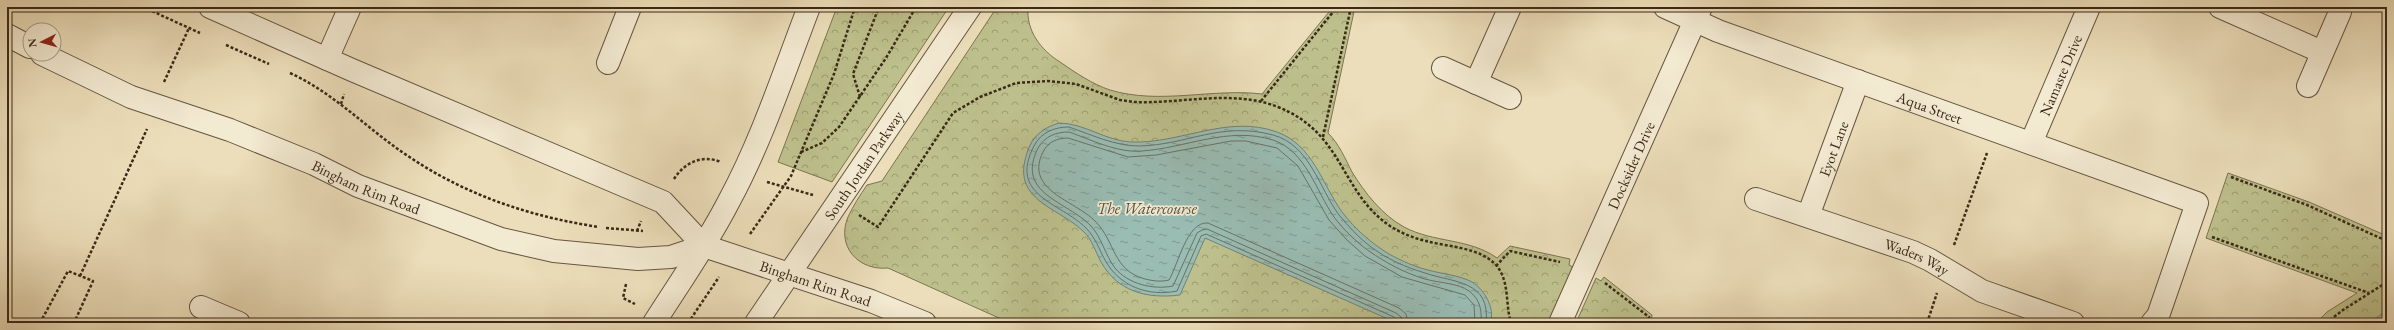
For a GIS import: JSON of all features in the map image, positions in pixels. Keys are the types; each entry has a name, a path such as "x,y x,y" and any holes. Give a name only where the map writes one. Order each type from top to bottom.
{"street":[{"name":"Bingham Rim Road","path":"210,7 327,59 663,202 704,246 871,301 925,323"},
{"path":"327,59 350,7"},
{"path":"608,62 630,7"},
{"path":"654,323 704,246 730,200 756,145 809,7"},
{"name":"South Jordan Parkway","path":"756,323 970,7"},
{"path":"1476,83 1510,7"},
{"name":"Aqua Street","path":"1665,7 1698,14 1858,81 2197,203 2158,316 2152,323"},
{"name":"Namaste Drive","path":"2031,143 2089,7"},
{"path":"2220,7 2322,52"},
{"path":"2308,86 2340,12"},
{"name":"Docksider Drive","path":"1560,323 1698,14"},
{"path":"7,35 22,43"},
{"name":"Bingham Rim Road","path":"59,62 131,97 230,130 314,164 371,191 501,239 554,251 638,259 671,257 704,246"},
{"path":"1443,68 1510,98"},
{"name":"Eyot Lane","path":"1808,216 1858,81"},
{"name":"Waders Way","path":"1756,199 1913,252 1946,269 1982,291 2073,323"},
{"path":"201,307 236,322"}],"path":[{"path":"143,7 203,34"},
{"path":"773,202 791,176 834,74 855,7"},
{"path":"860,97 854,83 853,74 879,7"},
{"path":"801,152 822,143 831,136 860,97 916,7"},
{"path":"1261,101 1337,7"},
{"path":"1323,138 1351,7"},
{"path":"162,88 189,28"},
{"path":"223,43 272,65"},
{"path":"285,70 330,95 411,158 474,193 542,217 594,227 650,232"},
{"path":"853,211 878,227 953,113 980,96 1016,84 1048,80 1069,83 1120,100 1134,102 1241,98 1261,101 1297,116 1323,138 1366,204 1390,226 1406,235 1424,241 1479,254 1496,266 1504,279 1511,323"},
{"path":"80,276 149,122"},
{"path":"1927,323 1989,147"},
{"path":"673,182 679,172 693,162 704,159 715,160 726,164"},
{"path":"2231,177 2307,205 2387,241"},
{"path":"771,184 816,195"},
{"path":"634,237 642,219"},
{"path":"2210,236 2369,293"},
{"path":"1496,266 1510,250 1564,263"},
{"path":"40,323 68,271 93,281 74,323"},
{"path":"1604,282 1649,317 1648,323"},
{"path":"2326,323 2387,282"},
{"path":"625,286 623,298 635,304"},
{"path":"688,323 704,298"}],"green space":[{"path":"837,7 949,7 832,182 778,162"},
{"path":"997,7 1028,7 1029,24 1041,46 1053,57 1078,74 1103,88 1129,94 1167,96 1224,93 1262,94 1333,7 1355,7 1328,133 1339,146 1352,172 1368,195 1381,210 1404,227 1427,236 1475,247 1497,258 1510,246 1570,259 1569,265 1573,267 1548,323 1010,323 888,268 877,268 859,261 847,247 845,238 845,228 852,209 867,185 882,181"},
{"path":"2228,173 2309,202 2387,236 2387,323 2316,323 2327,312 2357,293 2206,238"},
{"path":"1604,277 1652,315 1651,323 1576,323 1596,278 1601,281"}],"water":[{"name":"The Watercourse","path":"1059,123 1077,126 1113,139 1131,142 1168,139 1204,131 1240,126 1258,127 1277,132 1300,146 1316,166 1342,212 1358,230 1376,245 1389,254 1413,265 1423,269 1462,278 1472,282 1481,289 1490,306 1490,323 1397,323 1205,238 1180,295 1156,296 1134,291 1125,287 1108,272 1086,234 1072,222 1039,200 1031,192 1025,182 1024,169 1029,147 1035,137 1043,130"},
{"path":"2387,311 2387,323 2368,323"}]}
